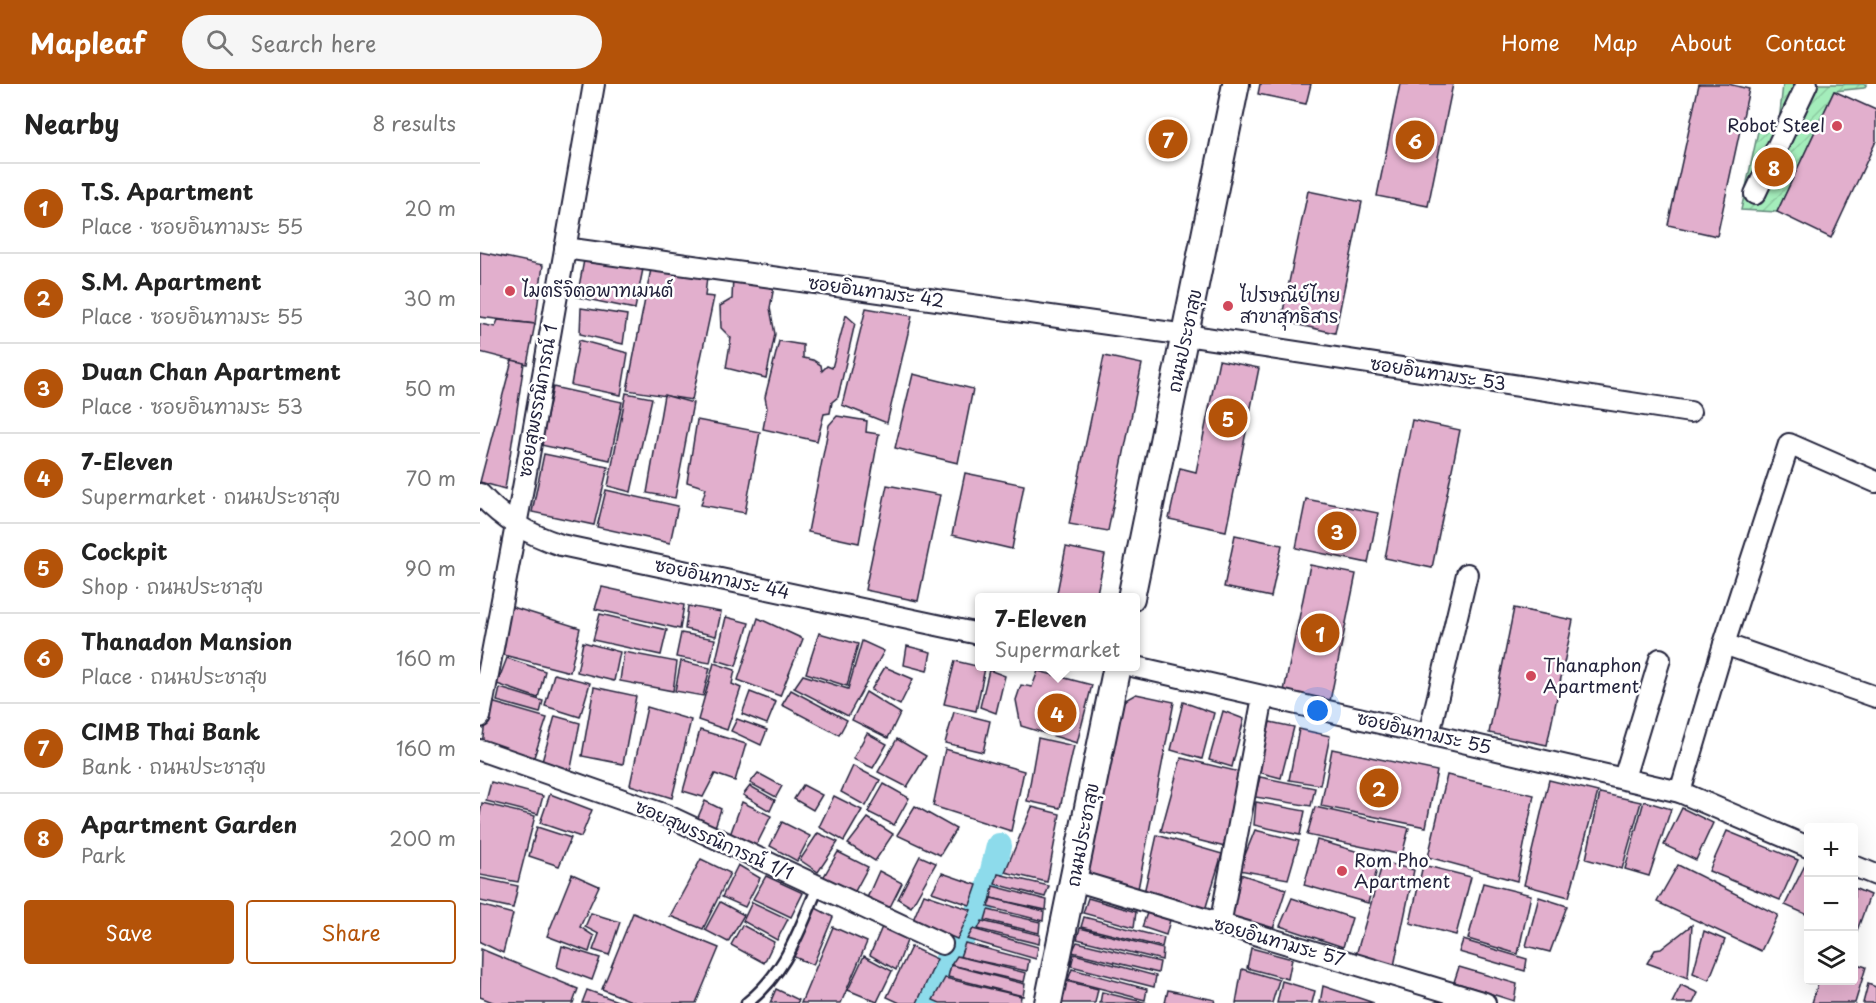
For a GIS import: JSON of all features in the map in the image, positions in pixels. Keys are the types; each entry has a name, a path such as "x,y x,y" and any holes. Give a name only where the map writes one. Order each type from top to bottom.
{"street":[{"name":"ซอยสุพรรณิการณ์ 1","path":"480,717 514,526 526,472 594,84"},
{"name":"ถนนประชาสุข","path":"1132,593 1236,84"},
{"path":"1755,194 1807,84"},
{"name":"ซอยอินทามระ 42","path":"566,248 1186,335"},
{"name":"ซอยอินทามระ 53","path":"1186,335 1690,412"},
{"path":"1680,792 1724,644 1789,444 1876,482"},
{"name":"ซอยอินทามระ 44","path":"480,494 493,509 514,526 537,537 561,544 975,633"},
{"path":"1429,734 1467,574"},
{"path":"1724,644 1876,698"},
{"path":"1624,778 1660,659"},
{"name":"ซอยอินทามระ 55","path":"1140,668 1680,792 1804,845"},
{"name":"ถนนประชาสุข","path":"1048,1003 1116,671"},
{"path":"1220,925 1263,697"},
{"name":"ซอยสุพรรณิการณ์ 1/1","path":"480,750 666,815 942,944"},
{"path":"1858,868 1876,875"},
{"name":"ซอยอินทามระ 57","path":"1074,880 1485,1003"}],"lane":[{"path":"747,1003 765,989 783,966 818,887"}],"green space":[{"path":"1783,84 1867,84 1864,88 1834,91 1777,212 1741,210 1760,122 1779,123"}],"building":[{"path":"1260,84 1311,84 1306,104 1258,94"},
{"path":"1400,84 1453,84 1428,206 1377,196"},
{"path":"1699,84 1728,84 1749,89 1717,236 1668,225"},
{"path":"1834,91 1876,110 1876,141 1831,238 1777,212"},
{"path":"1308,191 1362,202 1335,333 1281,321"},
{"name":"ไมตรีจิตอพาทเมนต์","path":"480,252 543,265 535,324 480,317"},
{"path":"584,260 643,269 635,309 577,297"},
{"path":"651,269 707,276 705,296 714,297 692,400 627,390"},
{"path":"733,276 775,281 770,308 775,334 766,378 726,368 731,338 721,328 720,306 732,299"},
{"path":"581,308 627,315 623,344 580,334"},
{"path":"866,308 912,316 887,423 842,405"},
{"path":"846,315 855,323 838,397 832,402 830,413 824,414 817,441 763,429 767,408 765,397 779,341 803,345 803,358 821,365 822,371 827,366 832,368"},
{"path":"498,320 535,324 527,364 480,352 480,324 495,327"},
{"path":"579,340 628,353 621,395 571,385"},
{"path":"1104,356 1142,364 1108,531 1069,524"},
{"path":"512,360 524,363 505,489 480,482"},
{"path":"1219,360 1259,368 1226,531 1169,519 1180,468 1196,472"},
{"path":"913,374 973,389 958,463 895,448"},
{"path":"553,387 622,402 610,460 541,445"},
{"path":"626,393 652,398 631,492 608,486"},
{"path":"664,395 693,403 675,498 647,493"},
{"path":"837,416 867,421 866,432 879,434 859,543 808,532 829,425"},
{"path":"697,420 760,432 745,513 701,505 706,488 687,482"},
{"path":"1412,420 1460,430 1432,568 1385,558"},
{"path":"544,454 608,467 594,525 532,512"},
{"path":"965,473 1024,485 1012,549 952,535"},
{"path":"887,485 940,495 918,601 865,590"},
{"path":"606,490 678,506 670,543 597,527"},
{"path":"1306,499 1378,513 1368,563 1296,548"},
{"path":"1235,535 1282,545 1271,597 1224,587"},
{"path":"1066,547 1105,555 1097,593 1057,593"},
{"path":"1310,565 1356,574 1330,701 1284,691"},
{"path":"602,587 684,605 680,629 595,609"},
{"path":"506,605 580,628 570,672 496,653"},
{"path":"688,606 721,612 716,636 685,629"},
{"name":"Thanaphon Apartment","path":"1514,608 1573,620 1547,745 1489,733"},
{"path":"600,614 667,630 661,655 593,640"},
{"path":"726,617 749,623 736,666 716,660"},
{"path":"758,618 803,639 780,696 738,680"},
{"path":"681,633 715,639 710,663 676,657"},
{"path":"819,633 858,644 847,686 806,673"},
{"path":"862,641 884,651 848,716 794,688 803,675 848,689"},
{"path":"583,642 620,652 614,681 577,672"},
{"path":"907,646 931,652 927,671 904,665"},
{"path":"624,652 677,662 673,691 620,681"},
{"path":"507,658 545,671 538,698 497,684"},
{"path":"681,661 710,668 703,696 675,691"},
{"path":"955,661 975,666 975,671 984,671 976,711 944,704"},
{"path":"714,663 735,670 732,684 741,688 727,730 698,720"},
{"path":"885,667 913,679 900,705 871,690"},
{"path":"989,671 1005,676 996,713 980,707"},
{"path":"1038,671 1092,685 1077,743 1021,726 1016,700 1021,685 1032,687"},
{"path":"554,674 590,683 580,717 545,706"},
{"path":"594,687 636,696 623,764 582,756"},
{"path":"500,688 543,701 540,713 497,701"},
{"path":"791,690 847,720 839,735 782,705"},
{"path":"750,692 776,702 767,724 742,714"},
{"path":"866,692 900,713 888,738 852,720"},
{"path":"1136,694 1174,702 1138,889 1095,879 1083,865 1122,702"},
{"path":"488,701 547,718 532,763 482,744"},
{"path":"1183,702 1214,713 1202,759 1171,750"},
{"path":"647,707 691,720 672,798 630,785"},
{"path":"1223,711 1244,719 1232,767 1209,760"},
{"path":"954,712 990,721 983,752 945,743"},
{"path":"555,716 580,723 570,773 541,765"},
{"path":"737,719 767,730 761,745 731,731"},
{"path":"1270,722 1294,727 1281,778 1258,772"},
{"path":"1299,729 1330,736 1320,785 1289,780"},
{"path":"700,730 746,744 735,781 715,774 703,797 683,791"},
{"path":"867,733 887,744 873,768 853,759"},
{"path":"1038,738 1074,746 1060,808 1027,801"},
{"path":"897,739 926,756 907,787 878,772"},
{"path":"945,749 1024,771 1011,831 933,806"},
{"path":"1332,749 1437,771 1426,827 1321,806"},
{"path":"1181,758 1244,773 1225,847 1161,831"},
{"path":"853,766 880,780 866,806 841,792"},
{"path":"758,773 782,786 776,797 750,783"},
{"path":"1447,775 1534,795 1517,881 1428,857"},
{"path":"1260,777 1315,788 1311,806 1255,797"},
{"path":"1549,780 1598,792 1569,897 1524,885"},
{"path":"491,782 543,796 538,814 486,801"},
{"path":"884,784 909,798 894,825 868,812"},
{"path":"803,785 822,795 813,810 794,799"},
{"path":"750,786 775,800 770,811 743,795"},
{"path":"1600,793 1641,802 1622,869 1586,859"},
{"path":"550,794 592,810 581,837 540,823"},
{"path":"834,796 862,810 844,841 819,827"},
{"path":"705,801 721,809 714,830 696,822"},
{"path":"1644,801 1671,809 1649,876 1625,869"},
{"path":"742,802 771,816 755,848 730,835"},
{"path":"1256,802 1305,811 1300,835 1254,825"},
{"path":"482,803 535,816 518,882 480,875"},
{"path":"915,806 956,829 940,855 897,835"},
{"path":"1032,807 1060,814 1047,882 1005,872"},
{"path":"1315,807 1409,828 1402,855 1307,835"},
{"path":"1682,808 1713,823 1696,860 1664,845"},
{"path":"868,818 893,834 875,861 848,844"},
{"path":"782,822 810,836 797,861 770,846"},
{"path":"537,827 571,838 559,866 529,856"},
{"path":"1255,830 1299,841 1288,879 1239,870"},
{"path":"1727,831 1798,860 1780,900 1709,871"},
{"path":"818,833 838,842 818,872 800,860"},
{"path":"1157,835 1222,854 1205,910 1144,893"},
{"name":"Rom Pho Apartment","path":"1317,840 1380,858 1368,903 1304,885"},
{"path":"838,852 868,867 854,893 823,878"},
{"path":"920,856 936,863 911,907 898,899"},
{"path":"701,859 730,873 703,929 670,916"},
{"path":"1383,862 1414,870 1394,966 1356,955"},
{"path":"738,865 760,878 745,907 722,897"},
{"path":"1423,865 1471,877 1456,935 1410,923"},
{"path":"1678,865 1778,915 1761,951 1657,902"},
{"path":"1804,867 1804,913 1785,905"},
{"path":"879,871 902,883 889,909 867,898"},
{"path":"942,873 977,885 970,905 932,892"},
{"path":"572,874 599,886 580,927 594,936 589,952 547,936"},
{"path":"998,874 1049,886 1045,897 995,884"},
{"path":"1240,874 1286,889 1273,929 1226,916"},
{"path":"766,876 803,893 791,917 753,899"},
{"path":"480,878 518,886 513,908 480,901"},
{"path":"1483,883 1531,895 1518,954 1468,939"},
{"path":"993,886 1047,900 1046,910 991,898"},
{"path":"1858,890 1870,895 1858,928"},
{"path":"924,894 971,910 957,939 913,920"},
{"path":"1539,897 1567,906 1550,952 1526,946"},
{"path":"991,898 1044,911 1043,921 988,907"},
{"path":"1088,898 1136,912 1134,927 1083,913"},
{"path":"1292,898 1352,918 1343,947 1280,926"},
{"path":"720,902 744,915 728,942 705,930"},
{"path":"752,902 788,919 777,940 743,921"},
{"path":"480,905 513,914 503,953 480,942"},
{"path":"810,905 833,917 813,965 790,955"},
{"path":"988,910 1040,922 1039,933 985,920"},
{"path":"591,913 620,922 609,955 593,950 599,934 585,927"},
{"path":"633,913 719,948 696,1003 636,1003 602,989"},
{"path":"1147,913 1170,920 1166,935 1142,927"},
{"path":"1084,917 1164,938 1162,947 1081,927"},
{"path":"982,921 1040,935 1039,944 978,929"},
{"path":"742,925 774,942 764,963 731,945"},
{"path":"1692,925 1688,978 1647,963 1655,950 1661,949"},
{"path":"833,927 867,942 841,1003 801,1003"},
{"path":"882,927 908,938 896,970 870,955"},
{"path":"1080,928 1163,949 1162,960 1077,939"},
{"path":"973,929 1038,947 1036,959 967,939"},
{"path":"1704,931 1725,940 1709,980 1693,973"},
{"path":"1463,940 1527,959 1525,971 1459,952"},
{"path":"1077,942 1160,962 1158,973 1072,952"},
{"path":"965,943 1029,960 1027,971 960,957"},
{"path":"562,946 600,958 592,980 557,967"},
{"path":"911,947 937,959 917,1003 900,1003 887,997"},
{"path":"1251,948 1292,959 1288,979 1247,968"},
{"path":"481,949 578,989 573,1003 495,1003 480,997"},
{"path":"1074,954 1156,976 1154,987 1071,966"},
{"path":"864,956 892,971 877,1002 848,990"},
{"path":"957,956 1026,973 1024,982 951,965"},
{"path":"1858,964 1866,967 1855,1003 1812,1003 1817,985 1858,985"},
{"path":"951,965 1025,984 1023,996 948,977"},
{"path":"1459,967 1517,984 1514,1001 1454,982"},
{"path":"1072,969 1147,989 1145,1000 1068,980"},
{"path":"1242,969 1279,980 1272,1003 1236,1003"},
{"path":"945,978 1021,996 1020,1003 940,1003 933,1000"},
{"path":"1062,980 1098,989 1095,1003 1057,1003"},
{"path":"1282,981 1315,991 1312,1003 1277,1003"},
{"path":"1868,984 1876,987 1876,1003 1863,1003"},
{"path":"1681,985 1698,993 1693,1003 1672,1003"},
{"path":"1323,986 1374,1003 1320,1003"},
{"path":"776,989 799,1000 797,1003 770,1003"},
{"path":"587,990 623,1003 582,1003"},
{"path":"1168,990 1215,1000 1214,1003 1165,1003"},
{"path":"1102,992 1147,1003 1100,1003"}],"waterway":[{"path":"925,1003 933,984 986,899 999,846"}],"place":[{"name":"Robot Steel","path":"1837,126"},
{"name":"CIMB Thai Bank","path":"1168,139"},
{"name":"Thanadon Mansion","path":"1415,140"},
{"name":"Apartment Garden","path":"1774,167"},
{"name":"ไมตรีจิตอพาทเมนต์","path":"510,291"},
{"name":"ไปรษณีย์ไทย สาขาสุทธิสาร","path":"1228,306"},
{"name":"Cockpit","path":"1228,418"},
{"name":"Duan Chan Apartment","path":"1337,531"},
{"name":"T.S. Apartment","path":"1320,633"},
{"name":"Thanaphon Apartment","path":"1531,676"},
{"name":"7-Eleven","path":"1057,713"},
{"name":"S.M. Apartment","path":"1379,788"},
{"name":"Rom Pho Apartment","path":"1342,871"}]}
